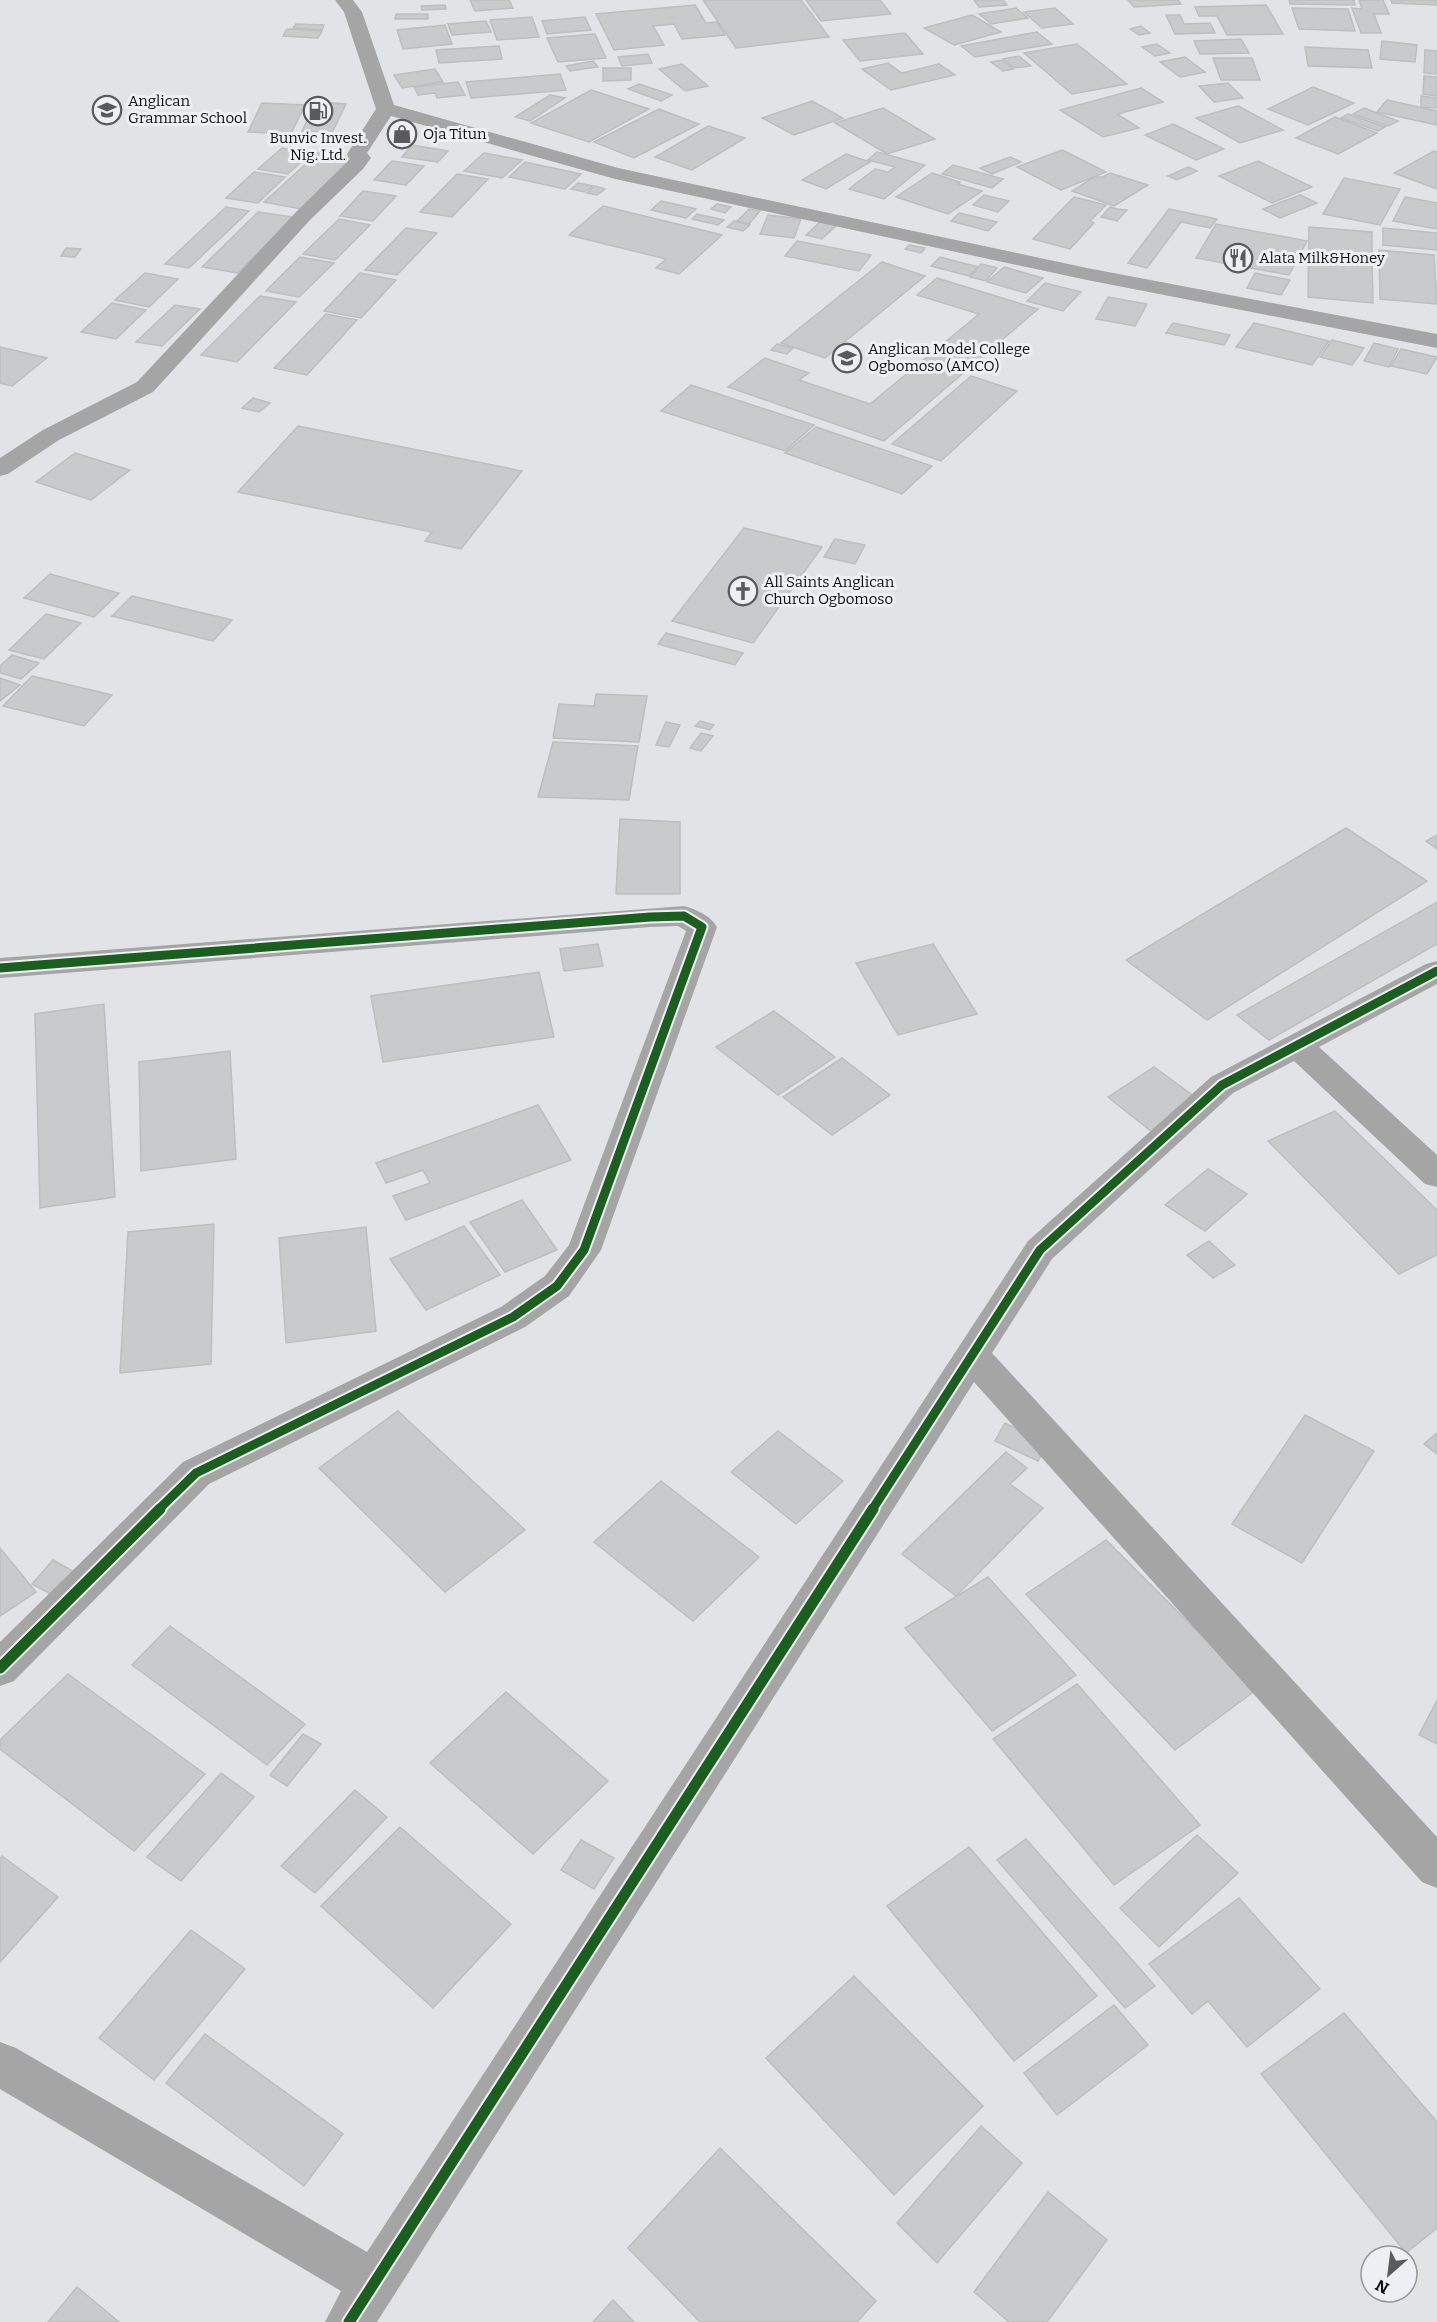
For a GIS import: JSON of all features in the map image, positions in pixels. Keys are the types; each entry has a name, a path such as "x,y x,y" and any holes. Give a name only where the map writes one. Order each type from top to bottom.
{"street":[{"path":"0,469 51,435 145,387 303,216 356,165 361,158 357,154 386,109 354,4"},
{"path":"386,109 615,173 1087,274 1437,341"},
{"path":"0,968 684,916 702,927 584,1250 557,1286 513,1317 196,1473 0,1668"},
{"path":"349,2322 1040,1250 1222,1085 1437,971"},
{"path":"1297,1045 1437,1175"},
{"path":"972,1355 1437,1868"},
{"path":"0,2064 374,2283"}],"building":[{"path":"470,0 509,0 513,8 475,11"},
{"path":"703,0 801,0 829,37 736,48"},
{"path":"806,0 880,0 891,14 821,21"},
{"path":"974,0 1003,0 1007,5 979,7"},
{"path":"1128,0 1178,0 1181,4 1134,7"},
{"path":"1289,0 1354,0 1355,5 1290,4"},
{"path":"1359,0 1383,0 1389,14 1374,14 1381,33 1361,33 1352,8 1362,9"},
{"path":"1391,0 1436,0 1437,5 1392,3"},
{"path":"445,5 446,9 422,10 421,6"},
{"path":"695,5 706,23 717,22 725,35 682,39 674,24 653,26 664,45 614,50 596,14"},
{"path":"1266,5 1283,34 1227,35 1217,16 1199,16 1195,7"},
{"path":"1016,8 1028,18 991,24 979,14"},
{"path":"1055,8 1073,24 1042,28 1024,12"},
{"path":"1292,8 1348,9 1355,31 1299,29"},
{"path":"396,14 428,14 428,19 395,19"},
{"path":"972,15 1001,32 954,45 924,28"},
{"path":"1166,15 1180,15 1184,24 1210,23 1215,33 1175,34"},
{"path":"532,17 539,37 497,40 490,20"},
{"path":"585,17 591,30 547,34 542,21"},
{"path":"486,21 491,32 452,35 448,24"},
{"path":"296,24 324,25 322,30 293,28"},
{"path":"445,25 452,44 403,49 397,30"},
{"path":"1141,26 1150,33 1139,35 1130,29"},
{"path":"287,29 322,31 318,38 283,36"},
{"path":"1037,32 1052,44 975,57 961,46"},
{"path":"905,33 923,54 860,61 843,40"},
{"path":"595,34 606,58 558,62 547,38"},
{"path":"1241,39 1249,53 1200,54 1194,41"},
{"path":"1382,41 1417,45 1415,62 1380,59"},
{"path":"1077,44 1127,84 1072,94 1024,53"},
{"path":"1157,44 1170,53 1155,56 1142,47"},
{"path":"499,46 502,59 439,63 436,50"},
{"path":"1305,47 1368,50 1372,68 1308,66"},
{"path":"1425,50 1437,51 1437,74 1424,73"},
{"path":"648,54 652,63 622,66 618,57"},
{"path":"1019,56 1031,66 1014,68 1003,59"},
{"path":"1185,57 1205,72 1180,77 1160,62"},
{"path":"1213,58 1252,58 1260,80 1221,80"},
{"path":"1002,60 1013,69 1003,71 991,62"},
{"path":"593,61 598,67 570,71 566,66"},
{"path":"888,63 902,73 939,64 955,75 891,90 862,69"},
{"path":"682,64 708,86 685,91 659,69"},
{"path":"603,68 631,68 631,80 603,81"},
{"path":"435,69 443,82 402,88 394,75"},
{"path":"560,74 566,90 471,98 466,82"},
{"path":"1424,76 1437,77 1437,96 1423,94"},
{"path":"458,82 465,95 437,98 435,93 418,95 414,87"},
{"path":"1228,83 1243,98 1214,102 1199,86"},
{"path":"639,84 672,95 661,101 628,89"},
{"path":"1313,87 1354,103 1308,125 1268,109"},
{"path":"1141,88 1163,102 1117,114 1139,128 1103,137 1060,110"},
{"path":"591,90 649,109 589,142 531,123"},
{"path":"550,95 565,98 530,121 515,117"},
{"path":"1421,96 1437,98 1437,108 1421,107"},
{"path":"1387,100 1437,111 1437,125 1377,112"},
{"path":"812,101 843,118 794,135 762,118"},
{"path":"316,102 346,104 332,133 302,131"},
{"path":"262,103 305,105 291,134 248,132"},
{"path":"1238,106 1283,130 1240,143 1196,118"},
{"path":"883,108 935,139 887,154 835,123"},
{"path":"1364,108 1398,121 1388,126 1353,114"},
{"path":"659,109 699,124 634,158 594,142"},
{"path":"1348,114 1385,127 1378,131 1341,118"},
{"path":"1335,117 1377,133 1338,154 1296,138"},
{"path":"1173,124 1224,149 1196,160 1145,135"},
{"path":"708,126 745,138 692,170 655,157"},
{"path":"412,145 448,151 438,162 402,157"},
{"path":"282,148 311,153 288,174 258,169"},
{"path":"1062,150 1106,172 1061,190 1017,167"},
{"path":"320,151 356,158 301,209 264,202"},
{"path":"1434,151 1437,152 1437,189 1394,173"},
{"path":"877,152 925,165 884,199 849,189 875,169 888,172 895,167 868,160"},
{"path":"484,153 522,160 502,178 464,171"},
{"path":"846,154 870,162 826,189 802,180"},
{"path":"1010,157 1021,162 992,174 980,168"},
{"path":"392,161 424,166 406,185 374,180"},
{"path":"1258,161 1312,187 1272,203 1219,176"},
{"path":"525,162 581,174 565,189 509,177"},
{"path":"953,165 1003,179 992,188 942,174"},
{"path":"1188,167 1197,171 1177,180 1168,176"},
{"path":"254,172 285,177 258,203 226,198"},
{"path":"932,173 982,191 948,214 896,197"},
{"path":"1110,173 1148,185 1114,206 1072,191 1094,177 1103,177"},
{"path":"457,174 488,179 452,217 420,212"},
{"path":"1344,178 1400,189 1380,225 1323,214"},
{"path":"578,183 593,186 585,192 571,189"},
{"path":"595,186 605,189 597,195 587,193"},
{"path":"363,191 396,196 373,221 340,216"},
{"path":"984,195 1009,201 998,212 973,205"},
{"path":"1300,195 1317,203 1280,218 1263,209"},
{"path":"1074,197 1106,205 1090,221 1094,223 1070,249 1033,239"},
{"path":"1405,197 1437,203 1437,229 1393,221"},
{"path":"661,201 696,209 686,218 651,210"},
{"path":"717,204 731,207 725,213 711,209"},
{"path":"603,206 722,235 679,274 656,268 666,259 569,235"},
{"path":"226,207 249,211 189,268 165,264"},
{"path":"1110,207 1127,210 1117,221 1101,217"},
{"path":"749,209 760,211 749,224 737,221"},
{"path":"1169,209 1217,219 1210,228 1181,222 1147,268 1128,263"},
{"path":"258,212 293,217 238,273 202,267"},
{"path":"959,213 997,222 988,231 951,221"},
{"path":"697,214 724,220 718,225 692,219"},
{"path":"768,215 801,219 794,238 760,234"},
{"path":"339,219 370,225 335,260 303,254"},
{"path":"734,221 750,225 743,231 727,227"},
{"path":"821,221 837,225 822,239 806,235"},
{"path":"1216,224 1307,241 1289,275 1196,258"},
{"path":"1309,227 1372,232 1372,255 1348,253 1348,261 1372,263 1373,303 1308,297"},
{"path":"406,228 437,233 397,275 365,270"},
{"path":"1383,228 1437,233 1437,250 1383,245"},
{"path":"797,241 871,255 859,271 785,256"},
{"path":"909,245 925,248 921,253 905,249"},
{"path":"66,248 81,249 75,257 61,256"},
{"path":"1379,250 1434,255 1437,304 1380,299"},
{"path":"300,257 334,263 299,297 266,291"},
{"path":"940,257 978,267 969,276 931,266"},
{"path":"882,262 925,276 825,358 781,343"},
{"path":"981,264 997,268 986,281 970,277"},
{"path":"1004,267 1043,278 1026,293 987,282"},
{"path":"145,273 178,279 149,307 115,300"},
{"path":"360,273 396,280 361,318 324,311"},
{"path":"1255,273 1290,280 1281,295 1247,288"},
{"path":"937,278 1038,309 884,441 728,387 765,358 809,373 799,380 870,404 979,314 917,295"},
{"path":"1045,283 1081,292 1063,311 1027,301"},
{"path":"260,296 296,302 237,362 201,355"},
{"path":"1108,297 1147,304 1135,326 1096,319"},
{"path":"112,303 146,310 116,339 81,332"},
{"path":"175,305 200,309 162,346 136,342"},
{"path":"326,314 357,320 307,375 274,368"},
{"path":"1173,323 1230,335 1224,345 1166,333"},
{"path":"1254,323 1329,341 1312,365 1236,347"},
{"path":"1332,340 1364,348 1352,365 1320,357"},
{"path":"1374,343 1398,349 1389,367 1364,361"},
{"path":"777,344 793,348 787,354 771,350"},
{"path":"0,347 47,358 12,386 0,383"},
{"path":"1401,349 1437,357 1427,374 1391,366"},
{"path":"971,376 1017,391 941,461 892,444"},
{"path":"691,385 814,425 785,451 661,411"},
{"path":"253,398 270,403 259,412 242,408"},
{"path":"298,426 522,471 461,549 425,541 432,532 238,492"},
{"path":"816,427 932,466 902,494 785,453"},
{"path":"75,453 130,470 91,500 36,482"},
{"path":"744,528 822,547 753,643 672,621"},
{"path":"835,539 865,545 855,564 824,557"},
{"path":"50,574 119,593 94,617 24,598"},
{"path":"132,596 232,620 213,641 112,616"},
{"path":"46,614 81,623 44,659 9,650"},
{"path":"666,633 743,653 735,665 658,644"},
{"path":"12,655 39,663 21,679 0,673 0,666"},
{"path":"32,676 112,695 84,726 3,706"},
{"path":"0,678 20,685 0,701"},
{"path":"596,694 647,696 639,742 553,738 559,704 594,706"},
{"path":"700,721 714,725 710,730 695,726"},
{"path":"666,722 680,725 669,747 656,745"},
{"path":"701,733 713,736 701,751 690,748"},
{"path":"553,742 638,746 629,800 538,797"},
{"path":"620,819 680,822 680,894 616,894"},
{"path":"1346,828 1427,881 1207,1020 1126,960"},
{"path":"1437,835 1437,849 1426,841"},
{"path":"1437,902 1437,944 1269,1040 1237,1015"},
{"path":"598,944 603,966 564,971 560,949"},
{"path":"933,944 977,1014 898,1035 856,963"},
{"path":"539,972 554,1037 383,1062 371,996"},
{"path":"104,1004 115,1197 40,1208 35,1014"},
{"path":"774,1011 835,1057 778,1095 716,1047"},
{"path":"230,1051 236,1159 141,1171 139,1062"},
{"path":"842,1058 890,1095 832,1135 783,1097"},
{"path":"1154,1067 1198,1099 1151,1131 1108,1097"},
{"path":"538,1105 571,1160 406,1220 393,1196 430,1183 423,1170 386,1183 376,1163"},
{"path":"1335,1111 1437,1210 1437,1255 1399,1274 1268,1141"},
{"path":"1208,1169 1247,1194 1205,1231 1165,1205"},
{"path":"522,1200 557,1250 505,1272 470,1222"},
{"path":"214,1224 211,1364 120,1373 128,1232"},
{"path":"464,1226 500,1275 426,1310 390,1259"},
{"path":"366,1227 376,1331 286,1343 279,1238"},
{"path":"1209,1241 1235,1265 1213,1278 1187,1255"},
{"path":"398,1411 525,1530 445,1592 319,1468"},
{"path":"1305,1415 1374,1451 1302,1563 1232,1524"},
{"path":"1005,1423 1048,1444 1038,1461 995,1441"},
{"path":"778,1431 843,1481 796,1524 731,1472"},
{"path":"1437,1433 1437,1454 1424,1444"},
{"path":"1006,1452 1027,1468 1010,1484 1043,1508 956,1596 902,1554"},
{"path":"661,1481 759,1557 693,1621 594,1542"},
{"path":"1106,1540 1256,1690 1175,1750 1026,1594"},
{"path":"0,1548 36,1592 0,1616"},
{"path":"53,1560 85,1578 64,1601 32,1584"},
{"path":"988,1577 1076,1675 992,1731 905,1628"},
{"path":"170,1626 305,1724 267,1765 132,1665"},
{"path":"68,1674 205,1774 134,1851 0,1749 0,1740"},
{"path":"1077,1684 1200,1825 1114,1885 993,1739"},
{"path":"506,1692 608,1781 533,1854 430,1763"},
{"path":"1437,1700 1437,1744 1419,1735"},
{"path":"303,1734 321,1744 287,1786 270,1775"},
{"path":"221,1773 254,1797 181,1881 147,1857"},
{"path":"355,1790 387,1817 315,1893 281,1866"},
{"path":"400,1827 511,1924 433,2008 321,1906"},
{"path":"1197,1835 1238,1873 1159,1947 1120,1908"},
{"path":"1026,1839 1155,1986 1125,2008 997,1860"},
{"path":"581,1840 614,1858 594,1889 561,1870"},
{"path":"969,1847 1097,1996 1014,2061 887,1906"},
{"path":"2,1856 58,1897 0,1962 0,1859"},
{"path":"1239,1898 1320,1989 1247,2047 1208,2001 1192,2014 1149,1964"},
{"path":"191,1930 245,1969 154,2080 99,2038"},
{"path":"854,1976 983,2106 894,2195 766,2058"},
{"path":"1114,2005 1148,2045 1057,2115 1024,2073"},
{"path":"1344,2013 1437,2122 1437,2228 1417,2244 1399,2244 1261,2074"},
{"path":"205,2034 343,2134 304,2186 166,2083"},
{"path":"981,2126 1022,2163 937,2263 897,2223"},
{"path":"720,2148 876,2301 857,2322 700,2322 628,2248"},
{"path":"1048,2192 1107,2240 1047,2322 1009,2322 974,2292"},
{"path":"77,2287 119,2322 48,2322"},
{"path":"613,2300 634,2322 593,2322"}],"cycle path":[{"path":"0,968 650,917 684,916 702,927 584,1250 557,1286 513,1317 196,1473 0,1668"},
{"path":"349,2322 1040,1250 1222,1085 1437,971"}],"place":[{"name":"Anglican Grammar School","path":"107,110"},
{"name":"Bunvic Invest. Nig. Ltd.","path":"318,111"},
{"name":"Oja Titun","path":"402,134"},
{"name":"Alata Milk&Honey","path":"1238,258"},
{"name":"Anglican Model College Ogbomoso (AMCO)","path":"847,358"},
{"name":"All Saints Anglican Church Ogbomoso","path":"743,591"}]}
